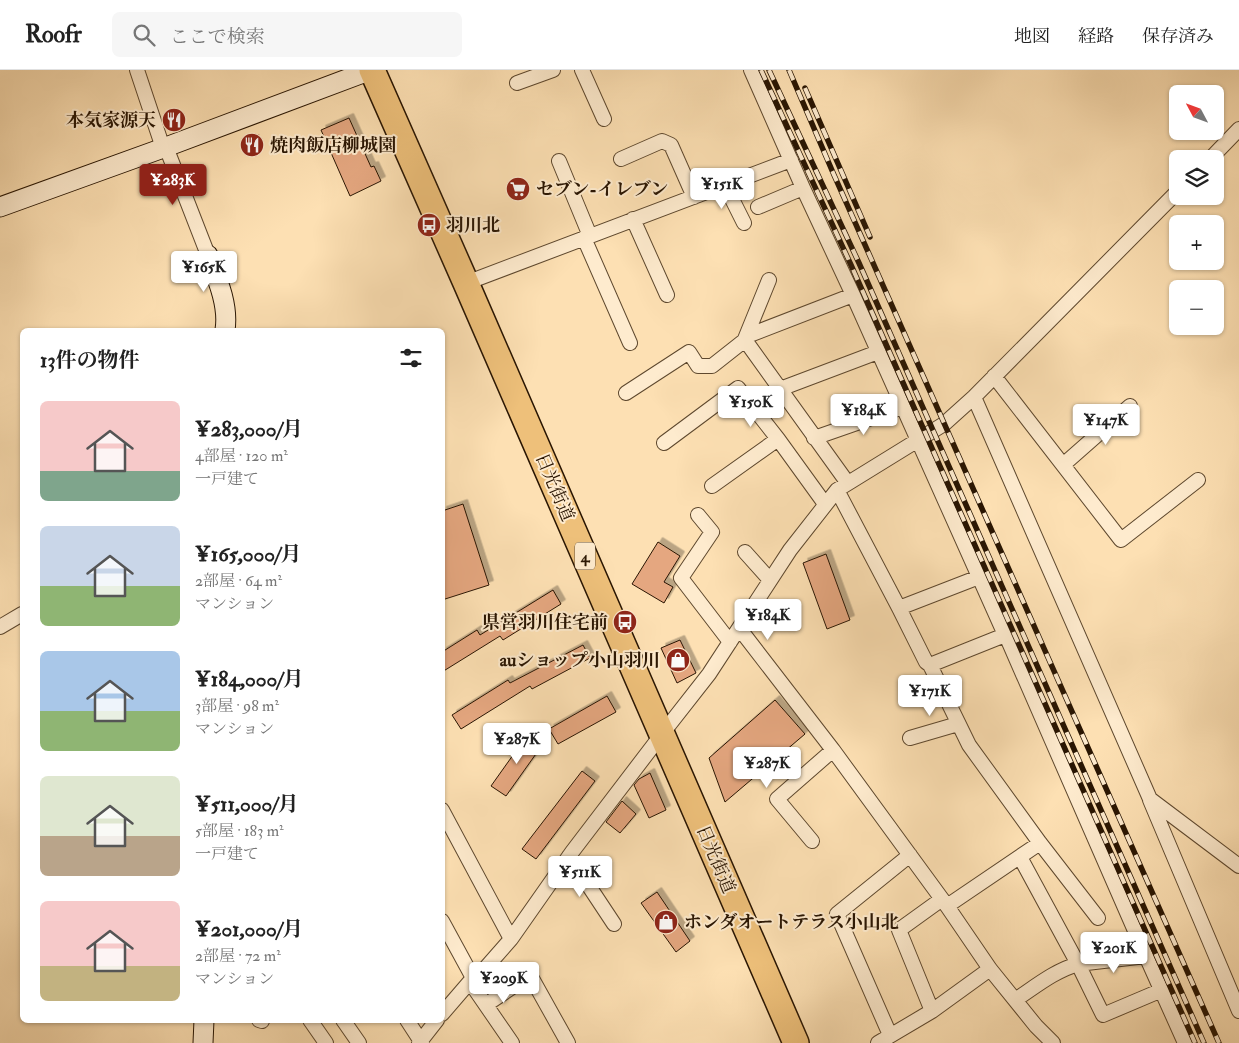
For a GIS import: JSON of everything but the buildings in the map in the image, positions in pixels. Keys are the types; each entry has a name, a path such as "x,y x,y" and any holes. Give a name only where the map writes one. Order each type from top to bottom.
{"highway":[{"name":"日光街道","path":"372,70 796,1043"}],"street":[{"path":"137,70 164,148 221,290 226,319 225,328"},
{"path":"0,207 372,70"},
{"path":"517,84 553,70"},
{"path":"582,70 604,119"},
{"path":"751,70 1008,640 1185,1043"},
{"path":"1219,150 1239,129"},
{"path":"621,158 662,141 671,145 694,197"},
{"path":"466,283 791,160"},
{"path":"559,162 630,343"},
{"path":"726,185 744,223"},
{"path":"758,207 803,188"},
{"path":"445,1011 511,939 569,856 709,674 790,550 825,504 842,486 944,424 1169,200"},
{"path":"633,220 667,295"},
{"path":"746,338 769,280"},
{"path":"626,393 689,352 698,366 712,366 746,338 853,295"},
{"path":"746,338 814,438 842,486 899,608 969,745 1040,843 1098,918"},
{"path":"780,389 878,352"},
{"path":"994,376 1121,540 1198,480"},
{"path":"664,443 738,388 825,504"},
{"path":"974,396 1150,799 1239,1011"},
{"path":"1064,465 1130,406"},
{"path":"814,438 903,407"},
{"path":"712,486 778,439"},
{"path":"698,515 712,532 681,578 730,642"},
{"path":"745,552 770,580"},
{"path":"899,608 979,577"},
{"path":"0,627 20,615"},
{"path":"740,628 945,902 990,969 1036,1026 1053,1043"},
{"path":"930,666 1005,636"},
{"path":"910,738 958,724"},
{"path":"812,841 777,799 833,750"},
{"path":"1150,799 1239,866"},
{"path":"445,816 511,939"},
{"path":"932,1011 899,930 1040,843"},
{"path":"890,1035 837,914 910,855"},
{"path":"569,856 614,924"},
{"path":"1020,857 1078,964 1103,1015 1162,990"},
{"path":"445,928 472,980 512,1043"},
{"path":"1014,1000 1068,967 1078,964 1146,956"},
{"path":"878,1043 932,1011 990,969"},
{"path":"487,1004 530,975 568,1043"},
{"path":"203,1043 204,1023"},
{"path":"312,1023 326,1043"},
{"path":"345,1023 359,1043"},
{"path":"409,1023 420,1042 435,1023"}],"railway":[{"path":"761,70 851,265 1195,1043"},
{"path":"769,70 859,263 1204,1043"},
{"path":"789,70 1219,1043"},
{"path":"805,88 870,237"}],"place":[{"name":"本気家源天","path":"174,120"},
{"name":"焼肉飯店柳城園","path":"252,145"},
{"name":"セブン-イレブン","path":"518,189"},
{"name":"羽川北","path":"429,225"},
{"name":"県営羽川住宅前","path":"625,622"},
{"name":"auショップ小山羽川","path":"678,660"},
{"name":"ホンダオートテラス小山北","path":"666,922"}]}
